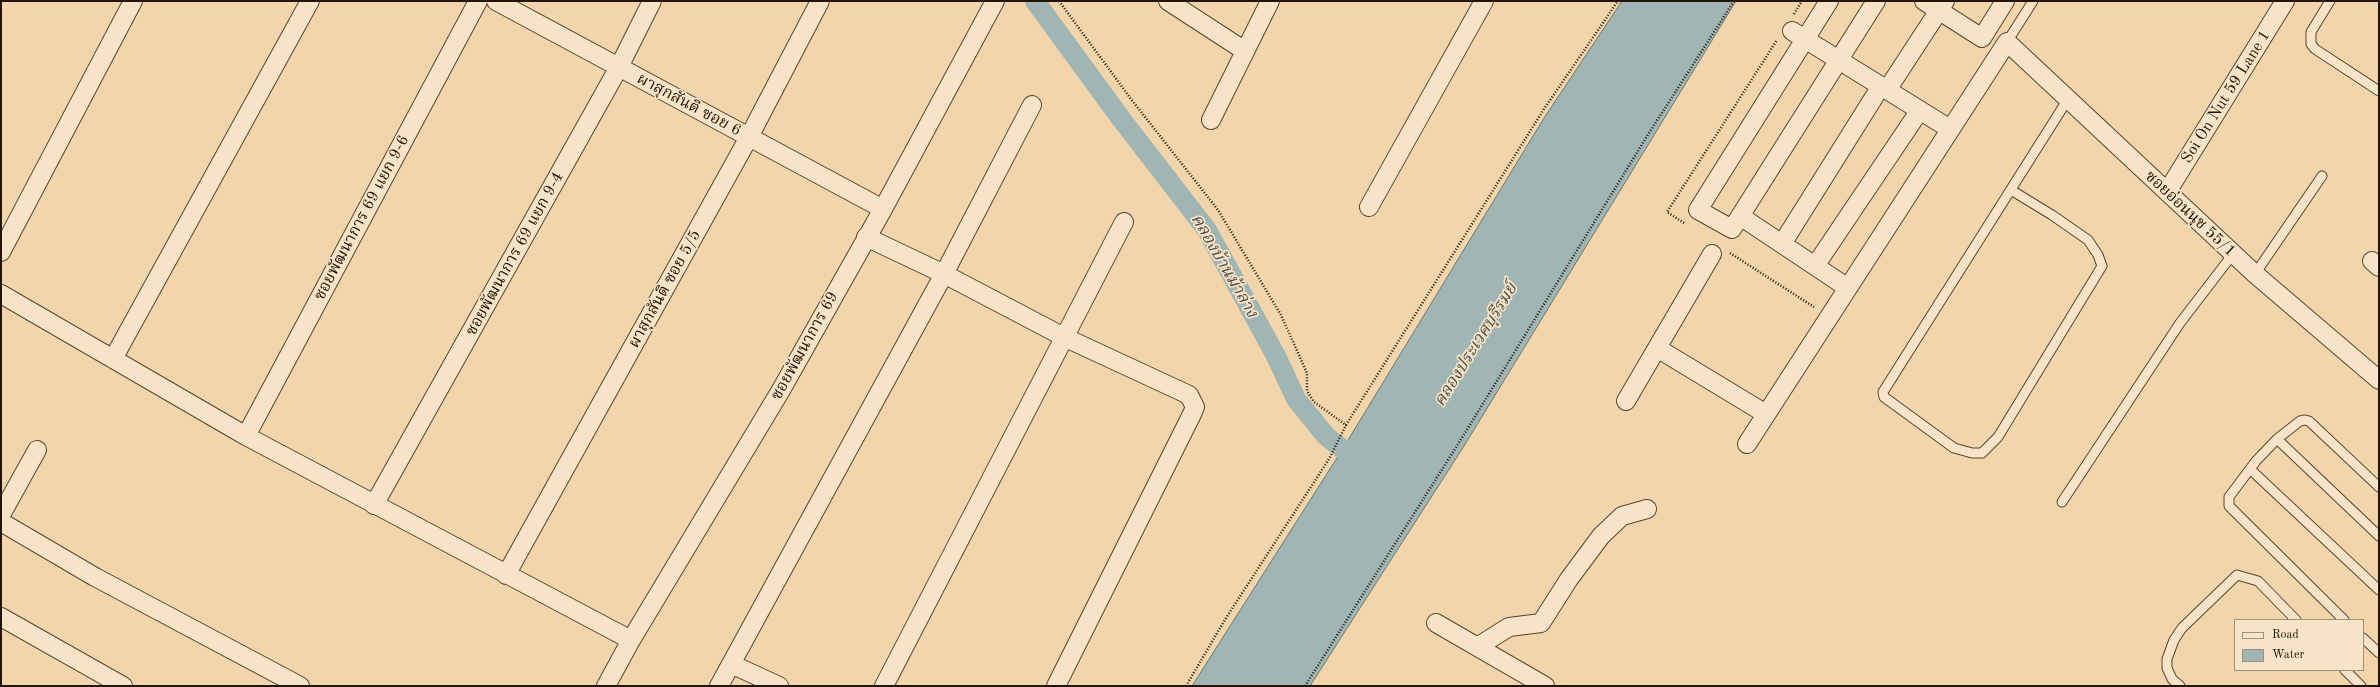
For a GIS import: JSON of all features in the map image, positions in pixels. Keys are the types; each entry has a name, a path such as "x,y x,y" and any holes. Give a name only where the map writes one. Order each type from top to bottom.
{"street":[{"path":"1,252 133,1"},
{"path":"113,359 310,1"},
{"name":"ซอยพัฒนาการ 69 แยก 9-6","path":"246,436 478,1"},
{"name":"ผาสุกสันติ ซอย 6","path":"496,1 883,209"},
{"name":"ซอยพัฒนาการ 69 แยก 9-4","path":"374,505 619,67 652,1"},
{"name":"ผาสุกสันติ ซอย 5/5","path":"506,575 749,137 820,1"},
{"name":"ซอยพัฒนาการ 69","path":"606,686 631,640 781,390 883,209 996,1"},
{"path":"1168,1 1245,52"},
{"path":"1211,120 1270,1"},
{"path":"1369,207 1484,1"},
{"path":"1829,1 1792,31 1698,210 1732,229 1876,1"},
{"path":"1782,244 1884,88 1936,4 1982,38 2005,1"},
{"name":"Soi On Nut 59 Lane 1","path":"2167,192 2285,1"},
{"path":"1792,31 1950,129"},
{"path":"1747,444 2007,42"},
{"name":"ซอยอ่อนนุช 55/1","path":"2007,42 2254,274 2379,380"},
{"path":"719,686 944,274 1032,105"},
{"path":"1815,266 1920,110"},
{"path":"1740,216 1848,288"},
{"path":"884,686 1066,338 1124,222"},
{"path":"866,237 944,274 1066,338 1189,395 1195,408 1056,686"},
{"path":"1626,401 1657,348 1719,252"},
{"path":"1,294 246,436 631,640"},
{"path":"1657,348 1766,414"},
{"path":"1,515 37,450"},
{"path":"1477,647 1509,627 1541,623 1569,579 1601,536 1622,516 1647,509"},
{"path":"1,522 95,577 300,686"},
{"path":"1,617 121,686"},
{"path":"1436,623 1545,686"},
{"path":"731,664 779,686"}],"lane":[{"path":"2007,42 2033,1"},
{"path":"2330,1 2311,32 2311,44 2316,49 2379,91"},
{"path":"2011,190 2052,215 2088,240 2098,255 2102,266 1998,437 1982,453 1972,453 1954,448 1884,397 1883,392 2068,99"},
{"path":"2254,274 2322,176"},
{"path":"2062,502 2180,323 2233,254"},
{"path":"2343,619 2229,506 2229,497 2250,469 2277,439 2300,421 2309,421 2379,487"},
{"path":"2277,439 2379,536"},
{"path":"2250,469 2379,590"},
{"path":"2180,686 2172,679 2167,668 2167,659 2174,640 2182,628 2237,575 2258,581 2295,619"},
{"path":"2364,639 2379,653"},
{"path":"2346,671 2361,686"}],"path":[{"path":"1059,1 1131,99 1218,210 1281,315 1307,373 1307,391 1314,402 1346,425"},
{"path":"1186,686 1226,618 1329,459 1346,425 1544,109 1618,1"},
{"path":"1305,686 1468,428 1649,133 1734,1"},
{"path":"1686,225 1667,212 1792,31 1802,1"},
{"path":"1719,252 1829,317"}],"water":[{"name":"คลองประเวศบุรีรมย์","path":"1622,1 1736,1 1464,446 1310,686 1192,686 1342,450 1544,118"}],"waterway":[{"name":"คลองบ้านม้าล่าง","path":"1035,1 1122,120 1207,230 1276,356 1296,399 1326,436 1364,466"}]}
